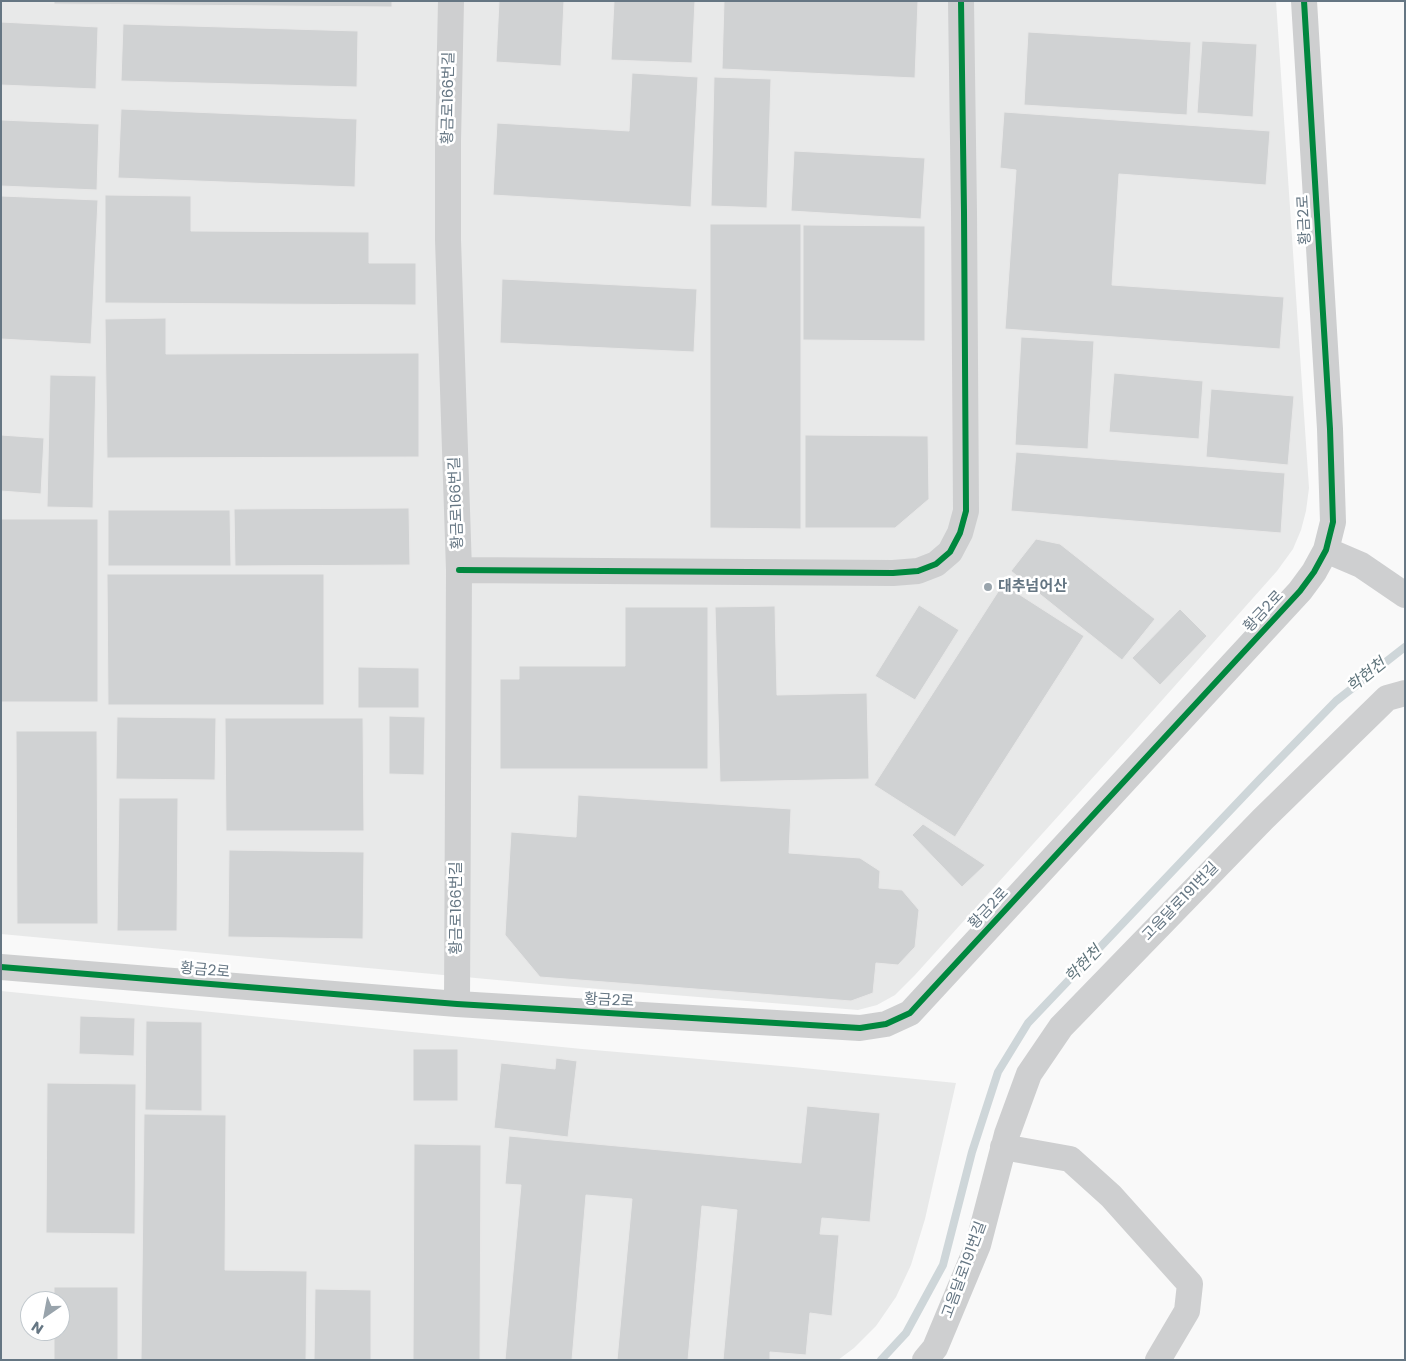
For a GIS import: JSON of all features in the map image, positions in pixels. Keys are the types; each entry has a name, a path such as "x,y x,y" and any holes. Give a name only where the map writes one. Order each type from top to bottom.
{"street":[{"name":"황금로166번길","path":"451,1 448,240 459,570 457,1004"},
{"path":"459,570 893,573 918,571 936,564 950,552 960,533 966,511 961,1"},
{"name":"황금2로","path":"1,968 457,1004 860,1028 886,1024 910,1013 1300,591 1314,572 1326,550 1333,522 1330,430 1304,1"},
{"path":"1326,550 1362,565 1405,595"},
{"name":"고음달로191번길","path":"925,1360 935,1348 978,1245 1006,1134 1029,1074 1061,1026 1277,805 1387,698 1405,693"},
{"path":"1003,1146 1070,1159 1111,1196 1190,1284 1187,1311 1158,1360"}],"shaded area":[{"path":"1,1 1276,1 1309,488 1301,530 1293,549 1277,571 1124,743 915,975 895,995 877,1005 858,1010 551,985 1,934"},
{"path":"1,991 582,1049 956,1083 925,1219 911,1265 896,1297 876,1326 854,1348 838,1360 1,1360"}],"building":[{"path":"54,1 392,1 392,7 54,4"},
{"path":"499,1 564,1 561,66 496,62"},
{"path":"614,1 695,1 692,63 611,60"},
{"path":"724,1 918,1 915,78 722,69"},
{"path":"1,22 98,27 96,89 1,85"},
{"path":"123,24 358,31 357,87 121,81"},
{"path":"1028,32 1191,42 1187,115 1024,105"},
{"path":"1202,41 1257,44 1253,117 1197,113"},
{"path":"632,73 698,77 691,207 493,195 497,123 629,131"},
{"path":"714,77 771,79 767,208 711,206"},
{"path":"121,109 357,119 355,187 118,178"},
{"path":"1004,112 1270,131 1266,185 1119,174 1112,285 1284,297 1280,349 1005,329 1016,170 1000,168"},
{"path":"1,120 99,124 97,190 1,186"},
{"path":"794,151 925,158 921,219 791,211"},
{"path":"105,195 191,196 191,231 369,232 369,263 416,263 416,305 105,303"},
{"path":"1,196 98,200 91,344 1,339"},
{"path":"710,224 801,224 801,529 710,528"},
{"path":"803,225 925,226 925,341 803,340"},
{"path":"502,279 697,289 694,352 500,343"},
{"path":"166,318 166,354 419,353 419,457 107,458 105,319"},
{"path":"1021,337 1094,341 1088,449 1015,445"},
{"path":"1114,373 1203,381 1199,439 1109,432"},
{"path":"50,375 96,376 93,508 47,507"},
{"path":"1211,389 1294,396 1288,465 1206,457"},
{"path":"1,435 44,438 41,494 1,491"},
{"path":"805,435 928,436 929,499 895,528 805,528"},
{"path":"1016,452 1285,473 1281,533 1011,511"},
{"path":"409,508 410,565 235,566 234,509"},
{"path":"108,510 230,510 231,566 108,566"},
{"path":"1,519 98,519 98,702 1,702"},
{"path":"1036,539 1060,544 1155,619 1122,660 1011,571"},
{"path":"107,574 324,574 324,705 108,705"},
{"path":"1003,584 1084,636 955,837 874,785"},
{"path":"919,605 959,630 915,700 875,676"},
{"path":"775,606 777,695 867,693 869,779 720,782 715,607"},
{"path":"625,607 708,607 708,769 500,769 500,679 519,679 519,666 625,666"},
{"path":"1180,609 1207,636 1160,685 1132,658"},
{"path":"358,667 419,668 419,708 358,708"},
{"path":"389,716 425,717 424,775 389,774"},
{"path":"117,717 216,718 215,780 116,779"},
{"path":"225,718 363,718 364,831 226,831"},
{"path":"16,731 97,731 98,924 17,924"},
{"path":"578,795 791,809 789,853 860,858 880,871 879,888 902,890 919,910 915,947 898,965 876,963 873,993 851,1001 540,977 505,935 511,832 576,837"},
{"path":"119,798 178,798 177,931 117,931"},
{"path":"923,824 985,865 962,887 912,835"},
{"path":"229,850 364,852 363,939 228,937"},
{"path":"80,1016 135,1018 134,1056 79,1054"},
{"path":"146,1021 202,1022 202,1111 145,1110"},
{"path":"413,1049 458,1049 458,1101 413,1101"},
{"path":"556,1058 577,1061 568,1137 494,1128 501,1063 555,1069"},
{"path":"47,1083 136,1084 135,1234 46,1233"},
{"path":"807,1106 880,1113 870,1222 822,1218 820,1234 839,1235 832,1316 810,1313 806,1355 770,1352 770,1360 723,1360 737,1210 702,1206 688,1360 617,1360 632,1199 586,1195 572,1360 505,1360 521,1185 505,1184 509,1136 801,1163"},
{"path":"144,1114 226,1115 225,1270 307,1271 306,1360 141,1360"},
{"path":"414,1144 481,1145 480,1360 413,1360"},
{"path":"54,1287 118,1287 118,1360 54,1360 54,1341 70,1341 70,1291 54,1291"},
{"path":"315,1289 371,1290 371,1360 314,1360"}],"waterway":[{"name":"학현천","path":"881,1360 906,1333 943,1265 972,1152 998,1072 1028,1023 1336,701 1405,647"}],"cycle path":[{"path":"459,570 893,573 918,571 936,564 950,552 960,533 966,511 961,1"},
{"path":"1,967 457,1004 860,1028 886,1024 910,1013 1300,591 1314,572 1326,550 1333,522 1330,429 1304,1"}],"place":[{"name":"대추넘어산","path":"988,587"}]}
